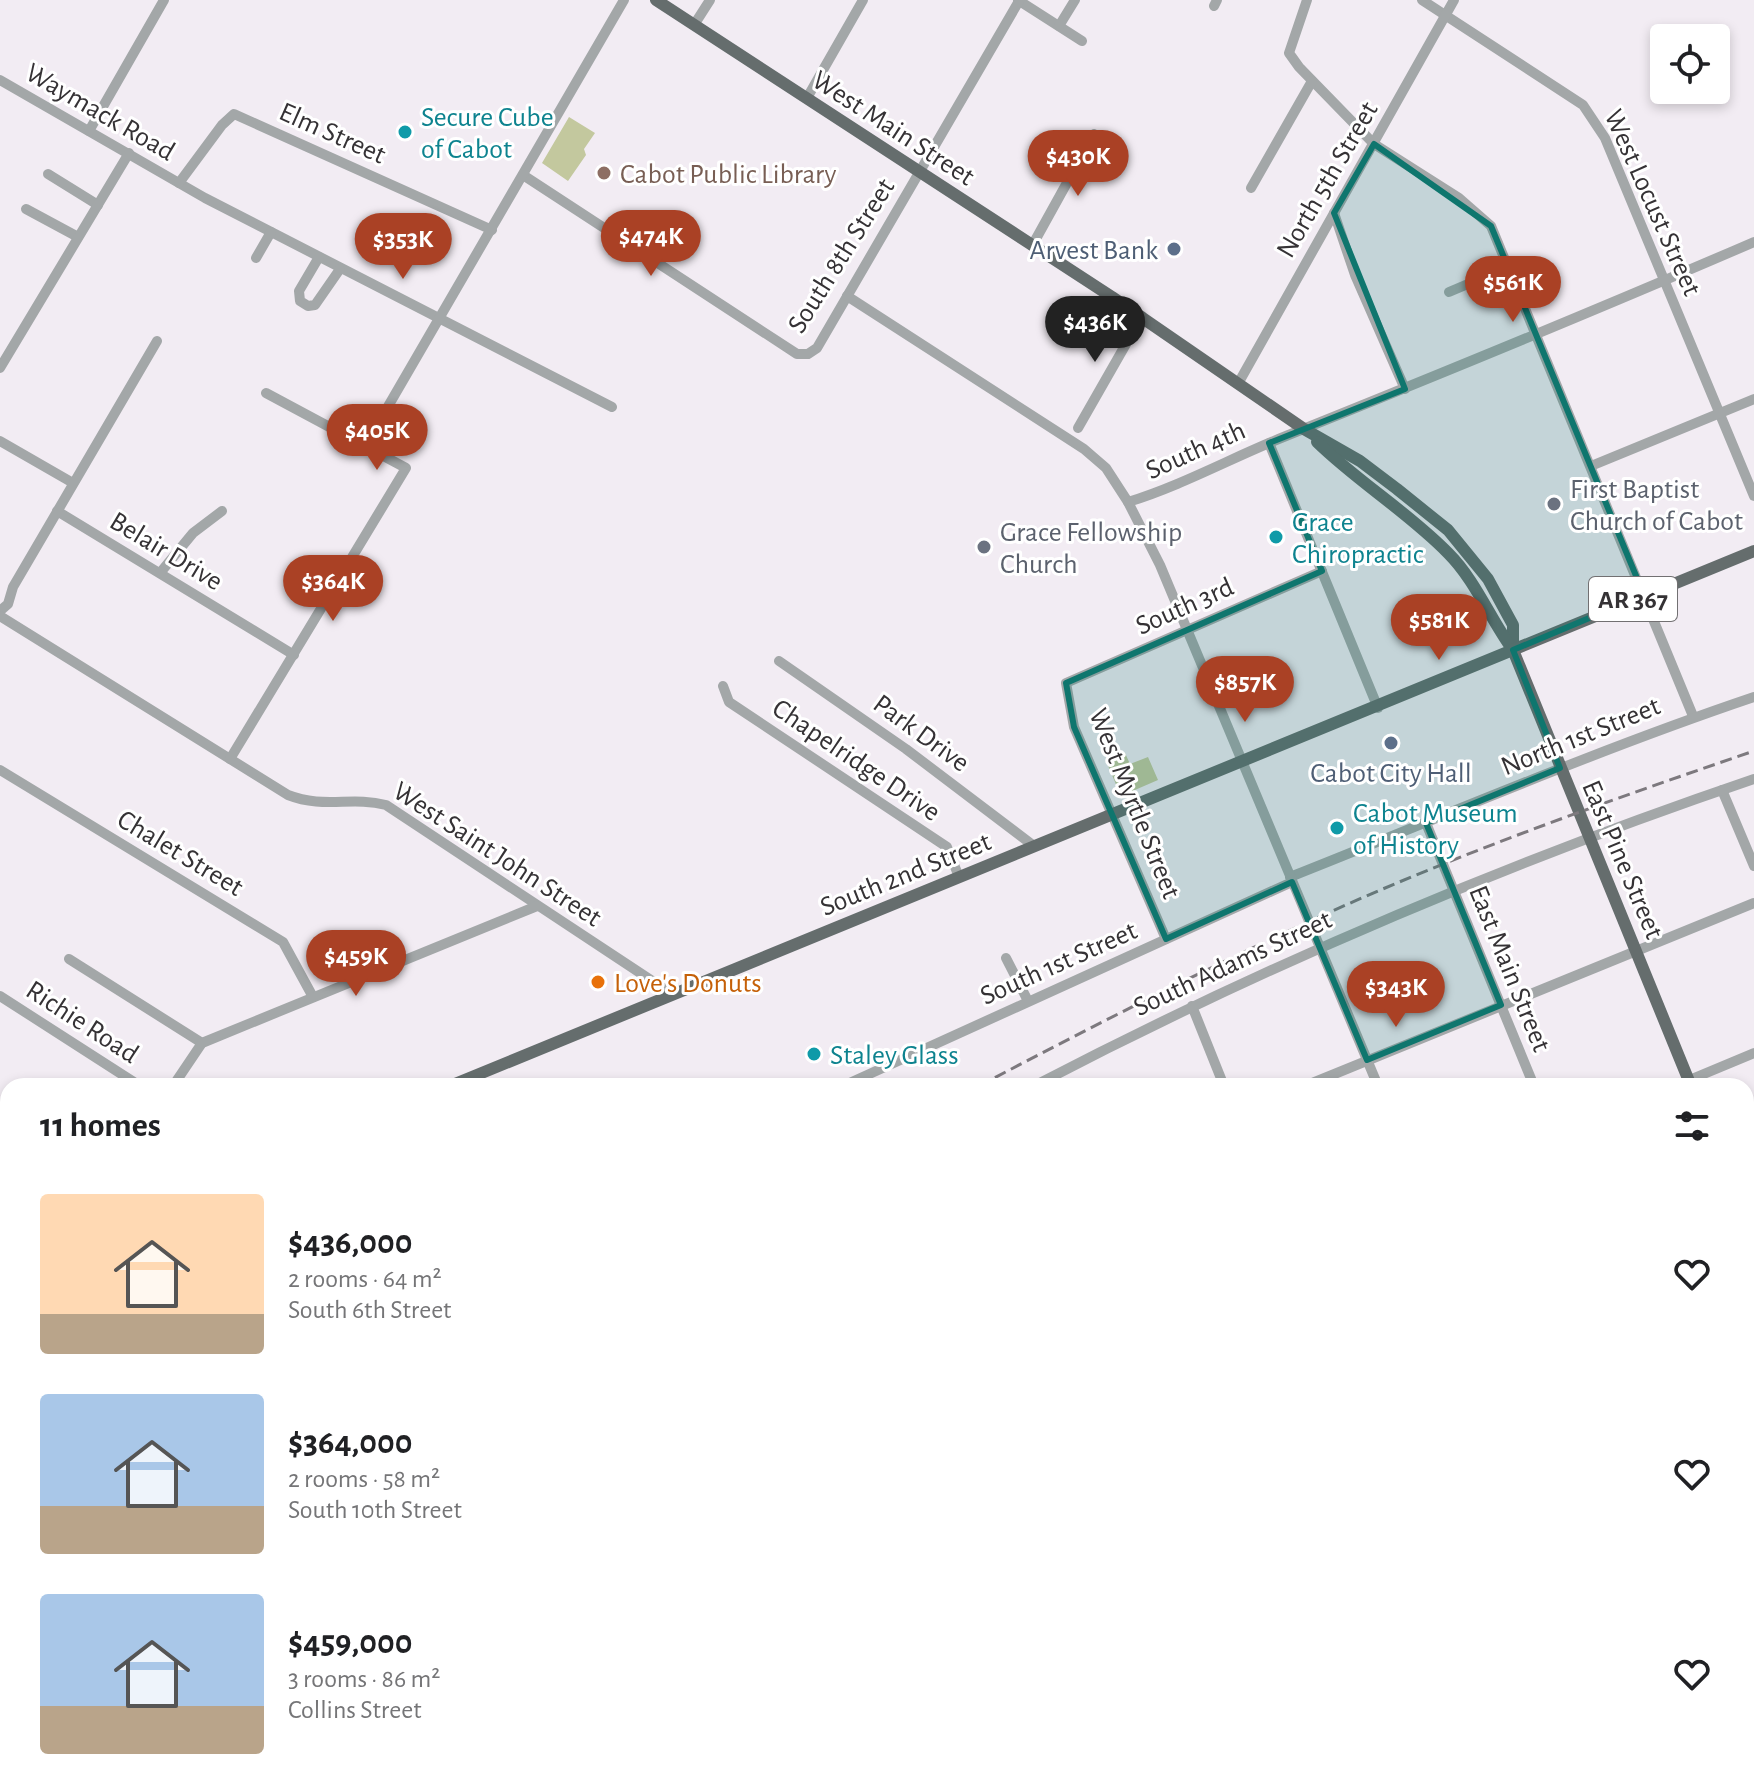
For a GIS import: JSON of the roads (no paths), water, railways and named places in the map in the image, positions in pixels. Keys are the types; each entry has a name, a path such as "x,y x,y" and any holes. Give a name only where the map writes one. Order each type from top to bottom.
{"main road":[{"name":"West Main Street","path":"656,0 1142,316 1304,429 1346,470 1420,526 1451,555 1479,592 1513,650"},
{"name":"AR 367","path":"1378,708 1754,551"},
{"name":"East Pine Street","path":"1513,650 1687,1078"},
{"name":"South 2nd Street","path":"469,1078 1378,708"}],"street":[{"path":"89,131 164,0"},
{"path":"365,446 624,0"},
{"path":"694,25 710,0"},
{"path":"807,98 863,0"},
{"path":"1018,0 1082,41"},
{"name":"South 8th Street","path":"523,175 797,354 808,354 817,348 1018,0"},
{"path":"1059,26 1075,0"},
{"path":"1307,0 1289,53 1374,144 1459,198 1491,226 1693,716"},
{"name":"West Locust Street","path":"1422,0 1583,105 1605,138 1754,496"},
{"name":"North 5th Street","path":"1239,382 1454,0"},
{"name":"Waymack Road","path":"0,80 179,183"},
{"path":"1251,188 1312,81"},
{"name":"Elm Street","path":"179,183 222,125 234,114 492,230"},
{"path":"1032,246 1094,134"},
{"path":"0,368 129,153"},
{"path":"48,174 98,205"},
{"path":"179,183 340,269 612,407"},
{"path":"26,209 78,237"},
{"path":"1334,213 1355,275 1405,389"},
{"path":"256,258 271,232"},
{"name":"South 4th","path":"1134,500 1536,336 1754,242"},
{"path":"319,257 299,291 300,301 308,306 315,305 340,269"},
{"path":"1449,292 1508,267"},
{"path":"847,296 1062,433 1106,468 1134,500 1375,1078"},
{"path":"1078,428 1142,316"},
{"name":"West Saint John Street","path":"157,341 0,614 288,795 308,803 371,801 386,805 672,994"},
{"path":"230,759 406,468 266,393"},
{"path":"1591,466 1754,399"},
{"path":"0,441 73,483"},
{"path":"1269,443 1378,708"},
{"name":"Belair Drive","path":"57,511 294,655"},
{"path":"160,573 193,533 222,511"},
{"name":"South 3rd","path":"1066,683 1322,571"},
{"name":"Park Drive","path":"779,661 906,749 1034,846"},
{"name":"West Myrtle Street","path":"1066,683 1074,727 1166,939"},
{"name":"Chapelridge Drive","path":"723,686 729,702 947,847 959,877"},
{"name":"North 1st Street","path":"1426,823 1693,716 1754,697"},
{"name":"Chalet Street","path":"0,770 283,942 313,997"},
{"name":"South Adams Street","path":"1050,1078 1192,1006 1319,947 1588,839 1754,779"},
{"path":"1722,790 1754,866"},
{"name":"South 1st Street","path":"860,1078 1291,880 1426,823"},
{"name":"East Main Street","path":"1426,823 1531,1078"},
{"path":"1324,1078 1754,903"},
{"path":"178,1078 202,1043 537,906"},
{"path":"1006,958 1028,1001"},
{"path":"69,959 202,1043"},
{"name":"Richie Road","path":"0,996 128,1078"},
{"path":"1192,1006 1221,1078"},
{"path":"1700,1078 1754,1053"}],"railway":[{"path":"994,1078 1265,942 1416,875 1527,831 1754,751"}],"place":[{"name":"Secure Cube of Cabot","path":"405,132"},
{"name":"Cabot Public Library","path":"604,173"},
{"name":"Arvest Bank","path":"1174,249"},
{"name":"First Baptist Church of Cabot","path":"1554,504"},
{"name":"Grace Chiropractic","path":"1276,537"},
{"name":"Grace Fellowship Church","path":"984,547"},
{"name":"Cabot City Hall","path":"1391,743"},
{"name":"Cabot Museum of History","path":"1337,828"},
{"name":"Love's Donuts","path":"598,982"},
{"name":"Staley Glass","path":"814,1054"}]}
